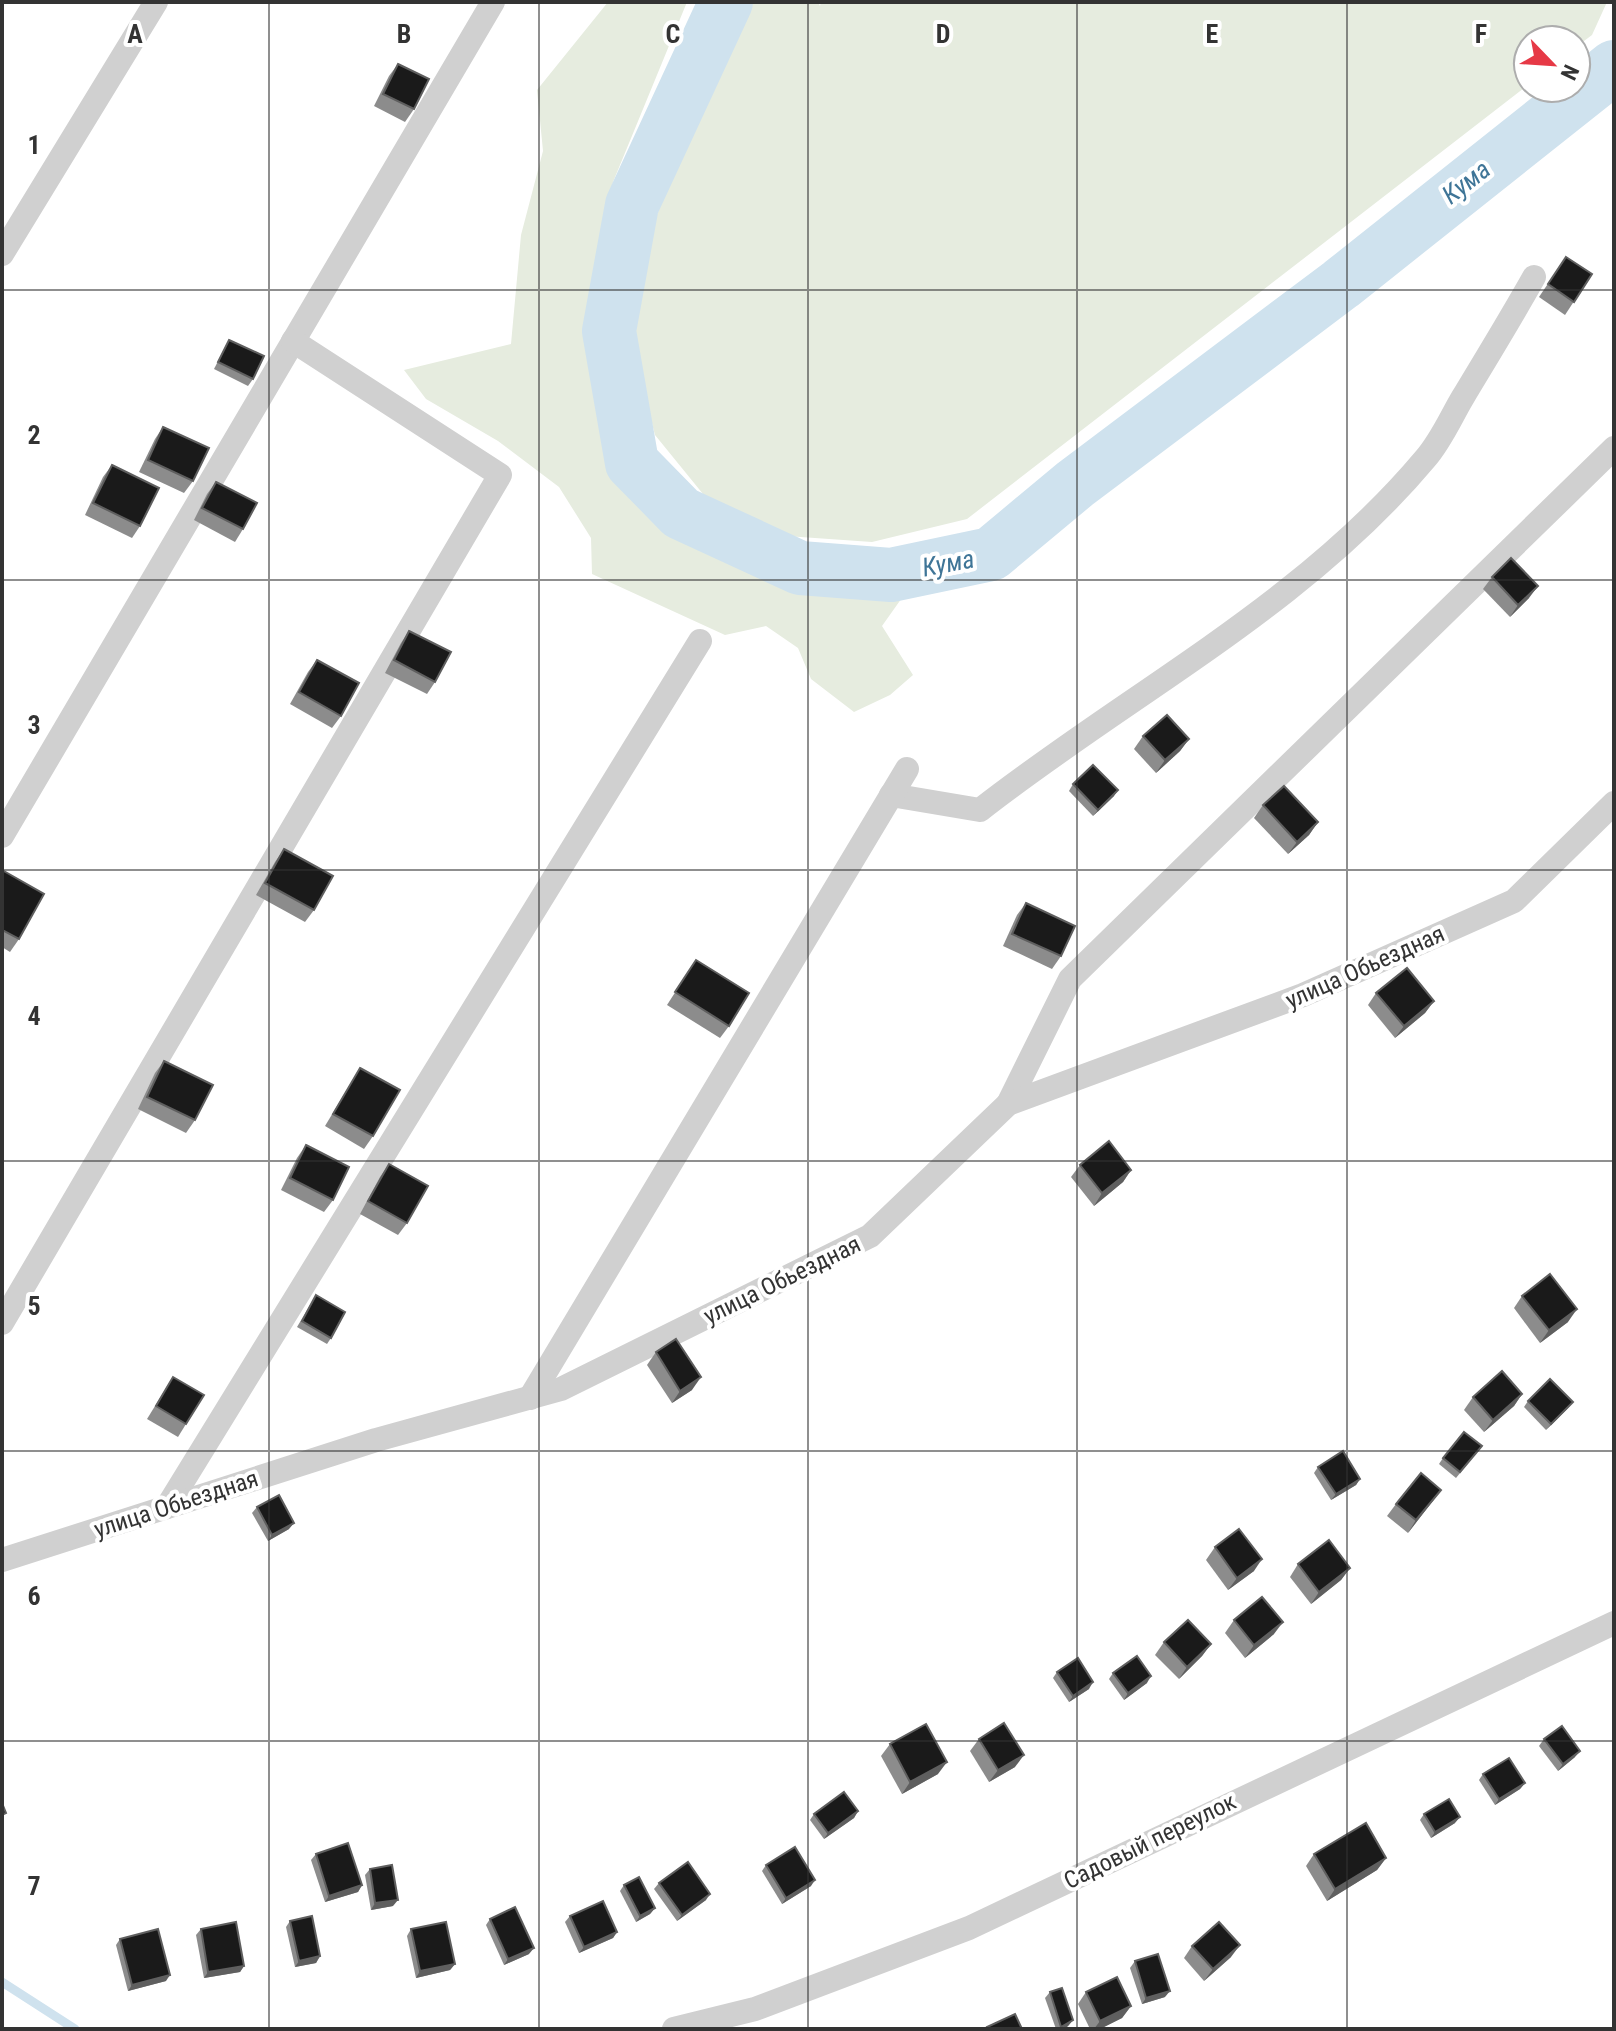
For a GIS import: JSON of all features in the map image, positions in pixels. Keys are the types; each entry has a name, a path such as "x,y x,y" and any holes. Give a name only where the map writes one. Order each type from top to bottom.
{"street":[{"path":"2,254 156,2"},
{"path":"2,836 493,2"},
{"path":"891,795 980,810 1031,770 1184,667 1304,576 1372,518 1428,457 1534,277"},
{"path":"2,1323 500,475 293,341"},
{"path":"1008,1104 1070,979 1614,448"},
{"path":"167,1507 700,641"},
{"path":"530,1398 907,769"},
{"name":"улица Обьездная","path":"2,1560 376,1440 561,1389 870,1236 1008,1104 1303,995 1514,901 1614,803"},
{"name":"Садовый переулок","path":"674,2029 755,2009 969,1928 1614,1623"}],"shaded area":[{"path":"608,2 687,2 613,182 593,332 622,472 670,524 698,541 804,588 863,597 904,595 882,626 913,675 890,695 854,712 811,679 798,648 766,626 725,635 592,574 591,538 559,487 498,441 426,399 404,370 511,344 521,235 543,151 537,90"},
{"path":"743,2 818,2 820,6 821,2 1607,2 1592,35 1592,24 1512,24 1512,97 967,519 872,542 772,535 703,494 655,435 631,341 656,217"}],"building":[{"path":"398,64 429,79 414,109 383,94"},
{"path":"1566,257 1592,274 1574,302 1548,284"},
{"path":"229,340 264,356 253,379 218,362"},
{"path":"163,427 209,448 193,481 148,460"},
{"path":"112,465 159,488 140,526 93,503"},
{"path":"216,482 257,503 243,529 202,508"},
{"path":"1511,558 1538,586 1518,605 1492,577"},
{"path":"409,631 451,652 435,682 394,660"},
{"path":"317,660 359,683 341,716 299,692"},
{"path":"1167,715 1189,739 1165,760 1143,736"},
{"path":"1093,765 1118,790 1098,810 1073,784"},
{"path":"1284,786 1318,822 1297,842 1263,805"},
{"path":"284,849 333,876 314,910 265,883"},
{"path":"2,870 44,894 19,939 2,930"},
{"path":"1026,903 1075,926 1061,956 1012,934"},
{"path":"696,960 749,993 729,1026 675,992"},
{"path":"1407,968 1434,1001 1404,1026 1376,993"},
{"path":"164,1061 213,1085 195,1120 147,1097"},
{"path":"360,1068 400,1090 373,1136 333,1114"},
{"path":"1109,1141 1131,1170 1102,1193 1080,1165"},
{"path":"306,1145 349,1167 333,1200 290,1178"},
{"path":"389,1164 428,1186 407,1223 368,1201"},
{"path":"1550,1274 1577,1309 1549,1330 1522,1296"},
{"path":"316,1295 345,1312 331,1338 302,1321"},
{"path":"676,1339 701,1377 680,1391 656,1352"},
{"path":"1502,1371 1522,1394 1493,1420 1473,1397"},
{"path":"173,1377 204,1395 186,1424 156,1406"},
{"path":"1550,1379 1573,1402 1551,1424 1528,1401"},
{"path":"1464,1432 1482,1446 1460,1472 1443,1458"},
{"path":"1343,1451 1360,1479 1336,1494 1318,1467"},
{"path":"1421,1473 1441,1490 1416,1520 1396,1504"},
{"path":"279,1495 294,1523 272,1535 257,1507"},
{"path":"1239,1529 1262,1559 1237,1578 1215,1547"},
{"path":"1329,1540 1350,1568 1319,1592 1298,1564"},
{"path":"1262,1597 1283,1622 1254,1645 1234,1620"},
{"path":"1188,1620 1211,1644 1187,1667 1164,1642"},
{"path":"1137,1656 1151,1676 1128,1693 1113,1673"},
{"path":"1078,1658 1093,1682 1073,1696 1057,1672"},
{"path":"1004,1723 1024,1755 998,1770 979,1739"},
{"path":"926,1724 947,1762 910,1782 890,1744"},
{"path":"1562,1726 1580,1751 1563,1764 1544,1739"},
{"path":"1509,1758 1525,1783 1499,1799 1483,1774"},
{"path":"844,1792 858,1811 828,1833 814,1814"},
{"path":"1449,1799 1460,1817 1435,1832 1424,1814"},
{"path":"1366,1823 1386,1858 1335,1889 1314,1854"},
{"path":"348,1843 362,1885 329,1896 316,1854"},
{"path":"795,1847 815,1880 786,1898 766,1865"},
{"path":"688,1862 710,1894 682,1915 659,1883"},
{"path":"392,1865 398,1900 375,1903 370,1869"},
{"path":"639,1877 655,1908 640,1916 624,1885"},
{"path":"603,1901 617,1932 584,1947 570,1916"},
{"path":"515,1907 534,1948 508,1959 490,1919"},
{"path":"312,1916 320,1956 299,1961 290,1921"},
{"path":"236,1922 244,1966 208,1972 201,1929"},
{"path":"446,1922 455,1964 420,1971 411,1929"},
{"path":"1219,1922 1240,1945 1213,1969 1192,1946"},
{"path":"158,1929 170,1975 132,1985 120,1939"},
{"path":"1158,1954 1170,1991 1146,1998 1135,1961"},
{"path":"1117,1977 1131,2006 1100,2021 1086,1992"},
{"path":"1062,1988 1073,2020 1061,2027 1050,1992"},
{"path":"1015,2014 1022,2029 988,2029 987,2027"}],"waterway":[{"name":"Кума","path":"726,2 632,205 609,331 632,463 681,513 800,568 891,575 991,554 1075,484 1341,284 1614,67"},
{"path":"2,1982 75,2029"}]}
